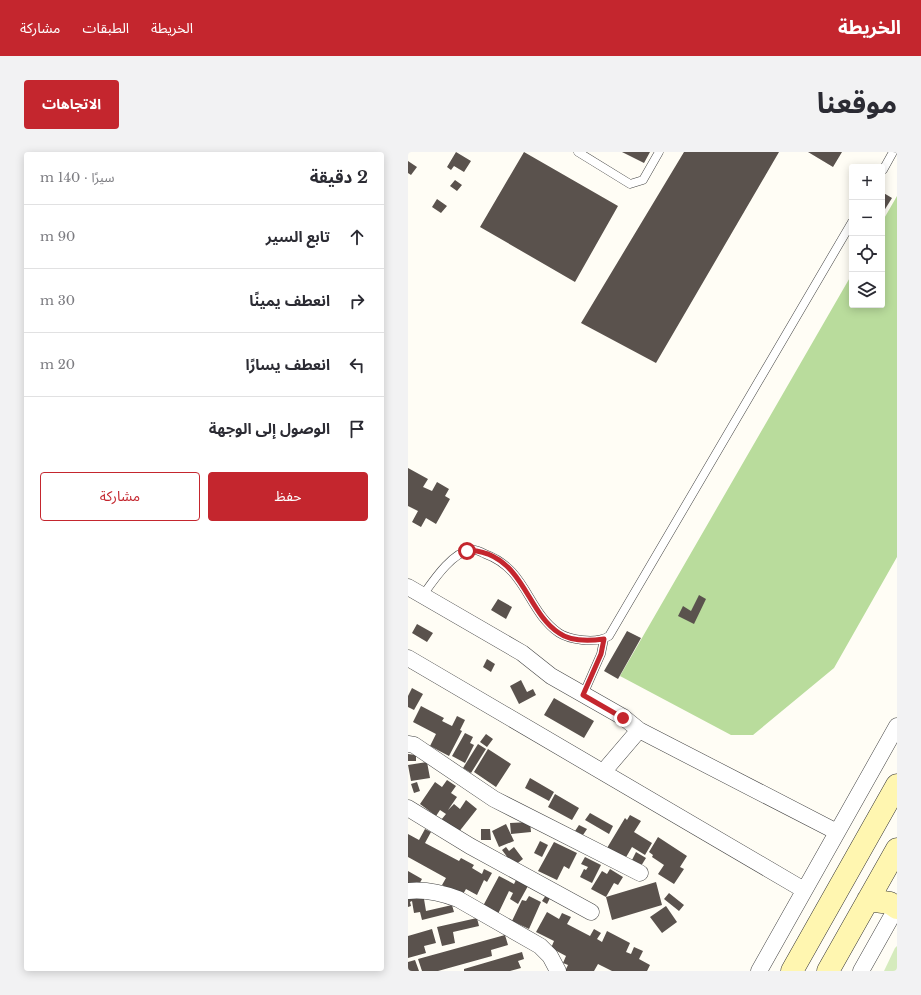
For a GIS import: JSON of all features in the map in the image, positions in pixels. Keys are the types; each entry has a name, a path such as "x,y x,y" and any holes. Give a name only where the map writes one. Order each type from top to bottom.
{"main road":[{"path":"792,971 897,785"},
{"path":"828,971 897,850"},
{"path":"868,900 890,902 897,908"}],"street":[{"path":"408,587 522,653 551,676 623,718 639,730 837,832"},
{"path":"408,658 604,771 804,890"},
{"path":"759,971 897,726"},
{"path":"604,771 639,730"},
{"path":"408,744 414,745 494,799 640,873"},
{"path":"408,808 470,846 591,912"},
{"path":"408,891 427,891 445,894 458,899 540,946 550,956 558,971"},
{"path":"861,971 897,908"}],"lane":[{"path":"578,152 630,184 643,180 659,152"},
{"path":"885,166 893,152"},
{"path":"423,595 438,573 460,554 472,550 478,551 494,557 507,565 548,623 559,633 588,641 604,639 612,634 849,227"},
{"path":"583,695 601,654 604,639"}],"green space":[{"path":"897,196 897,557 834,668 753,735 731,735 620,676 849,279 849,308 885,308 885,217"},
{"path":"897,946 897,971 884,971 895,948"}],"building":[{"path":"456,152 471,161 464,172 454,166 451,170 447,167"},
{"path":"524,152 618,206 575,282 480,227"},
{"path":"622,152 650,152 644,163"},
{"path":"684,152 779,152 656,363 581,323"},
{"path":"808,152 842,152 833,167"},
{"path":"408,161 417,167 411,175 408,173"},
{"path":"455,180 462,185 457,191 450,186"},
{"path":"885,194 892,198 885,209"},
{"path":"437,199 447,206 441,213 432,207"},
{"path":"408,468 428,479 423,487 432,491 437,482 449,489 445,496 450,499 436,524 426,518 421,527 412,522 418,511 408,506"},
{"path":"699,595 706,599 694,624 678,616 683,606 691,611"},
{"path":"498,599 512,607 506,619 491,610"},
{"path":"417,624 433,633 427,642 412,633"},
{"path":"627,631 641,638 618,679 604,671"},
{"path":"487,659 495,664 491,672 483,667"},
{"path":"521,680 527,692 533,689 536,695 519,704 510,686"},
{"path":"412,688 423,694 414,710 408,707 408,696"},
{"path":"554,698 594,721 584,738 544,715"},
{"path":"421,706 444,718 442,721 452,726 457,716 465,720 460,730 462,731 449,756 430,746 436,734 413,722"},
{"path":"465,733 473,737 470,743 474,745 465,763 452,756"},
{"path":"486,734 493,739 487,747 480,742"},
{"path":"478,744 486,749 471,773 463,768"},
{"path":"488,749 511,764 496,787 474,772"},
{"path":"408,754 416,755 416,761 408,761"},
{"path":"427,762 430,778 411,781 408,765"},
{"path":"530,778 554,792 549,801 525,788"},
{"path":"447,780 456,786 451,793 457,797 448,810 454,804 460,809 466,800 477,809 458,833 441,820 446,814 440,810 436,816 420,804 435,782 442,787"},
{"path":"417,782 420,791 414,793 411,784"},
{"path":"555,794 579,808 572,820 548,807"},
{"path":"590,813 613,826 609,834 585,820"},
{"path":"630,815 641,821 634,832 652,843 645,855 632,847 625,859 607,848 625,818 627,820"},
{"path":"530,822 531,832 511,834 510,823"},
{"path":"506,824 514,841 499,847 492,831"},
{"path":"579,825 587,829 583,835 575,831"},
{"path":"425,829 431,832 425,843 459,861 461,858 474,865 472,868 482,874 484,869 492,873 487,882 484,880 477,895 466,889 462,896 442,885 446,878 408,857 408,834 419,840"},
{"path":"481,829 490,829 491,840 481,840"},
{"path":"658,837 687,856 680,867 684,869 674,884 658,874 664,865 652,857 653,855 649,852"},
{"path":"540,841 548,845 542,857 534,853"},
{"path":"554,842 577,853 569,869 564,866 557,880 538,871"},
{"path":"506,847 509,851 514,847 523,859 514,866 502,850"},
{"path":"636,852 646,858 641,866 632,860"},
{"path":"585,857 601,865 592,883 580,877 584,869 586,870 588,867 581,864"},
{"path":"610,869 623,877 618,885 614,883 606,897 591,889 602,871 607,874"},
{"path":"408,871 422,879 416,890 408,885"},
{"path":"499,876 514,884 516,880 528,886 518,904 510,899 513,893 509,891 498,914 483,906"},
{"path":"656,882 662,905 612,920 606,897"},
{"path":"419,893 420,899 424,899 426,911 452,905 454,912 422,920 420,912 414,913 412,901 410,902 411,906 408,907 408,896"},
{"path":"669,893 684,905 679,911 664,899"},
{"path":"546,895 550,898 547,904 542,901"},
{"path":"529,896 541,902 529,929 512,921 522,900 526,901"},
{"path":"666,906 677,922 662,933 650,917"},
{"path":"547,912 559,919 562,913 571,917 567,924 590,936 594,929 601,933 597,939 602,942 607,931 630,943 626,952 631,954 634,947 643,951 639,959 650,965 647,971 612,971 598,964 594,971 565,971 568,965 563,963 566,956 551,948 554,941 536,932"},
{"path":"477,918 479,926 453,932 455,943 442,946 437,927"},
{"path":"432,929 436,943 424,946 426,953 408,958 408,936"},
{"path":"505,935 508,945 491,950 492,956 438,971 422,971 418,959"},
{"path":"522,952 524,959 518,961 521,968 510,971 464,971 464,969"},
{"path":"415,960 419,971 408,971 408,962"}],"route":[{"path":"467,551 478,551 494,557 507,565 548,623 559,633 575,639 588,641 604,639 601,654 583,695 623,718"}]}
